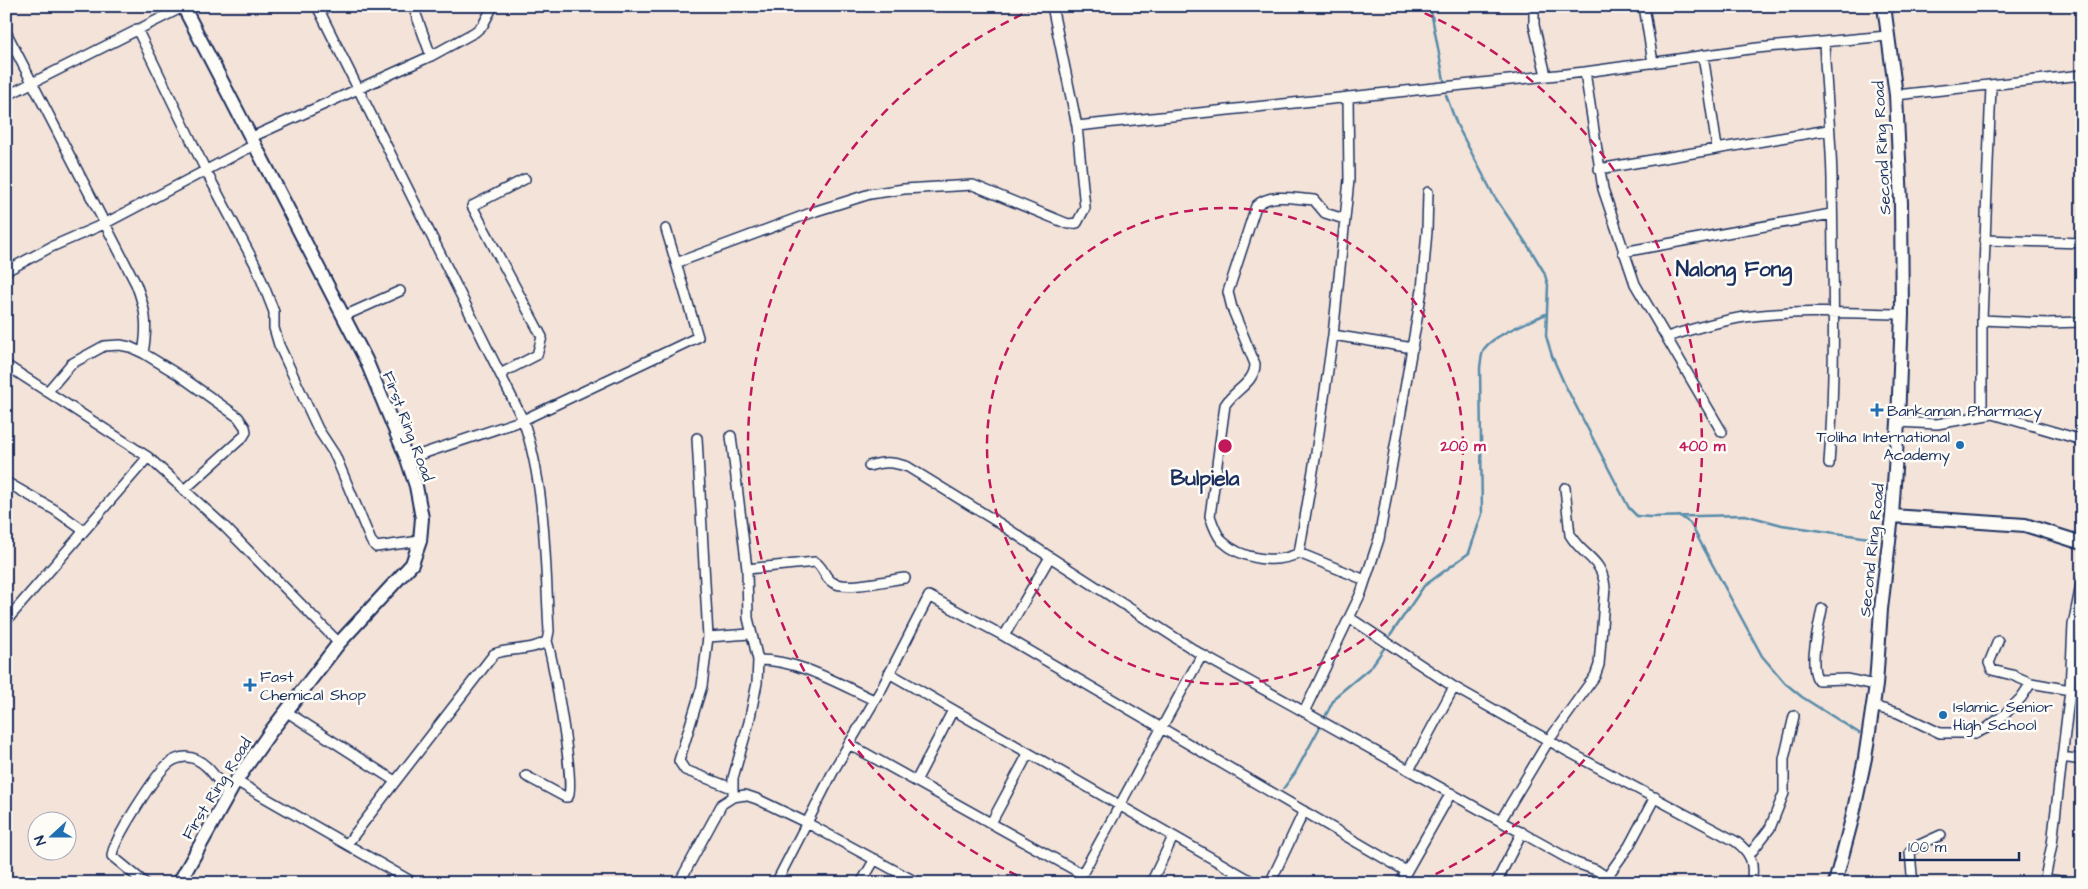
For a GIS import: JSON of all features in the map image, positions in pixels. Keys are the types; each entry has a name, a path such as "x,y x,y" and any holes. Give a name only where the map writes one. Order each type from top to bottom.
{"street":[{"path":"317,6 523,420 531,441 538,480 549,631 547,642 553,660 570,764 571,792 565,798 526,776"},
{"path":"413,6 431,56"},
{"path":"6,270 51,247 104,224 206,171 254,141 431,56 475,32 483,24 493,6"},
{"path":"676,263 816,211 870,194 904,189 972,185 1068,224 1077,223 1084,208 1076,126 1052,6"},
{"path":"1534,6 1534,25 1546,75"},
{"path":"1644,6 1653,63"},
{"name":"Second Ring Road","path":"1835,883 1865,758 1876,685 1881,609 1892,516 1898,422 1902,314 1901,203 1896,95 1887,36 1885,6"},
{"path":"6,96 183,7"},
{"name":"First Ring Road","path":"179,883 236,781 339,643 412,564 420,541 422,518 420,501 407,459 366,360 183,7"},
{"path":"137,29 206,171 256,266 274,312 274,328 280,345 318,429 335,455 371,540 376,547 420,541"},
{"path":"6,32 136,284 147,320 147,334 143,353"},
{"path":"1076,126 1585,72 1703,55 1887,36"},
{"path":"1824,42 1832,178 1831,214 1835,313 1829,464"},
{"path":"1703,55 1717,148"},
{"path":"1585,72 1599,168 1610,215 1635,284 1722,432"},
{"path":"1896,95 2082,75"},
{"path":"1982,415 1984,240 1991,86"},
{"path":"1299,553 1333,335 1349,180 1348,97"},
{"path":"1599,168 1828,130"},
{"path":"500,374 537,355 542,337 472,206 525,179"},
{"path":"1304,712 1350,618 1379,539 1422,290 1428,192"},
{"path":"1344,219 1325,212 1314,200 1270,198 1262,200 1256,206 1228,292 1232,308 1254,364 1255,372 1245,385 1230,396 1225,405 1210,516 1214,529 1222,540 1235,550 1253,558 1286,559 1299,553 1365,580"},
{"path":"1623,252 1831,214"},
{"path":"407,459 523,420 698,337 666,228"},
{"path":"1984,240 2082,243"},
{"path":"344,316 400,291"},
{"path":"1667,337 1744,317 1835,313 1902,314"},
{"path":"1982,320 2047,323 2082,322"},
{"path":"1333,335 1413,348"},
{"path":"48,391 71,364 104,346 120,345 143,353 179,375 238,417 245,426 246,432 243,437 184,490"},
{"path":"6,364 148,457 224,526 339,643"},
{"path":"1898,422 1936,424 1993,414 2006,416 2082,440"},
{"path":"679,883 715,814 733,792 733,778 749,722 757,684 758,660 750,634 748,618 746,569 731,436"},
{"path":"697,438 708,637 702,686 679,761 685,770 733,792 757,799 807,823 918,883"},
{"path":"6,621 148,457"},
{"path":"869,466 879,463 896,462 908,467 992,518 1050,558 1202,655 1502,820 1576,863 1611,880 1655,797"},
{"path":"6,482 55,510 83,530"},
{"path":"1502,820 1549,740 1595,676 1600,665 1604,576 1600,567 1574,542 1570,535 1565,488"},
{"path":"1892,516 2025,525 2082,543"},
{"path":"1004,636 1050,558"},
{"path":"746,569 815,562 819,564 827,578 834,584 845,586 905,578"},
{"path":"2074,883 2045,881 2051,854 2070,690 2078,646 2073,625 2082,580"},
{"path":"776,883 929,596 1004,636 1406,871"},
{"path":"1822,609 1814,659 1816,677 1821,681 1846,679 1876,685"},
{"path":"1350,618 1454,687 1722,833 1742,846 1750,854 1753,873 1751,883"},
{"path":"708,637 750,634"},
{"path":"1998,641 1989,663 1992,670 2012,675 2031,684 2070,690"},
{"path":"347,844 494,654 500,651 538,647 547,642"},
{"path":"849,744 991,823 1080,879 1202,655"},
{"path":"758,660 782,662 811,671 874,700"},
{"path":"889,673 1255,883"},
{"path":"1872,706 1898,713 1940,733 1976,733 1987,728 2005,714 2021,698 2031,684"},
{"path":"1409,770 1454,687"},
{"path":"916,781 953,710"},
{"path":"287,712 395,781"},
{"path":"1750,854 1770,828 1784,793 1784,759 1794,716"},
{"path":"991,823 1028,754"},
{"path":"2062,756 2082,760"},
{"path":"145,883 117,862 112,856 112,850 123,829 167,764 185,757 199,760 228,794"},
{"path":"236,781 414,883"},
{"path":"1400,883 1451,793"},
{"path":"1270,883 1304,811"},
{"path":"1496,883 1522,832"},
{"path":"1915,883 1912,875 1910,852 1916,846 1940,835"},
{"path":"1151,883 1173,836"},
{"path":"861,883 875,859"},
{"path":"1230,883 1236,872"}],"waterway":[{"path":"1430,6 1444,80"},
{"path":"1446,95 1457,125 1494,196 1544,272 1548,285 1546,336 1552,356 1629,508 1637,516 1650,517 1745,515 1782,525 1876,539"},
{"path":"1390,636 1424,586 1469,553 1482,514 1480,368 1484,349 1495,339 1522,324 1546,314"},
{"path":"1680,516 1690,523 1762,656 1785,683 1802,697 1859,733"},
{"path":"1325,717 1335,697 1371,667 1385,647"},
{"path":"1283,789 1295,773 1320,727"}],"place":[{"name":"Bankaman Pharmacy","path":"1877,410"},
{"name":"Toliha International Academy","path":"1960,445"},
{"name":"Fast Chemical Shop","path":"250,685"},
{"name":"Islamic Senior High School","path":"1943,715"}],"district":[{"name":"Nalong Fong","path":"1734,269"},
{"name":"Bulpiela","path":"1205,478"}]}
